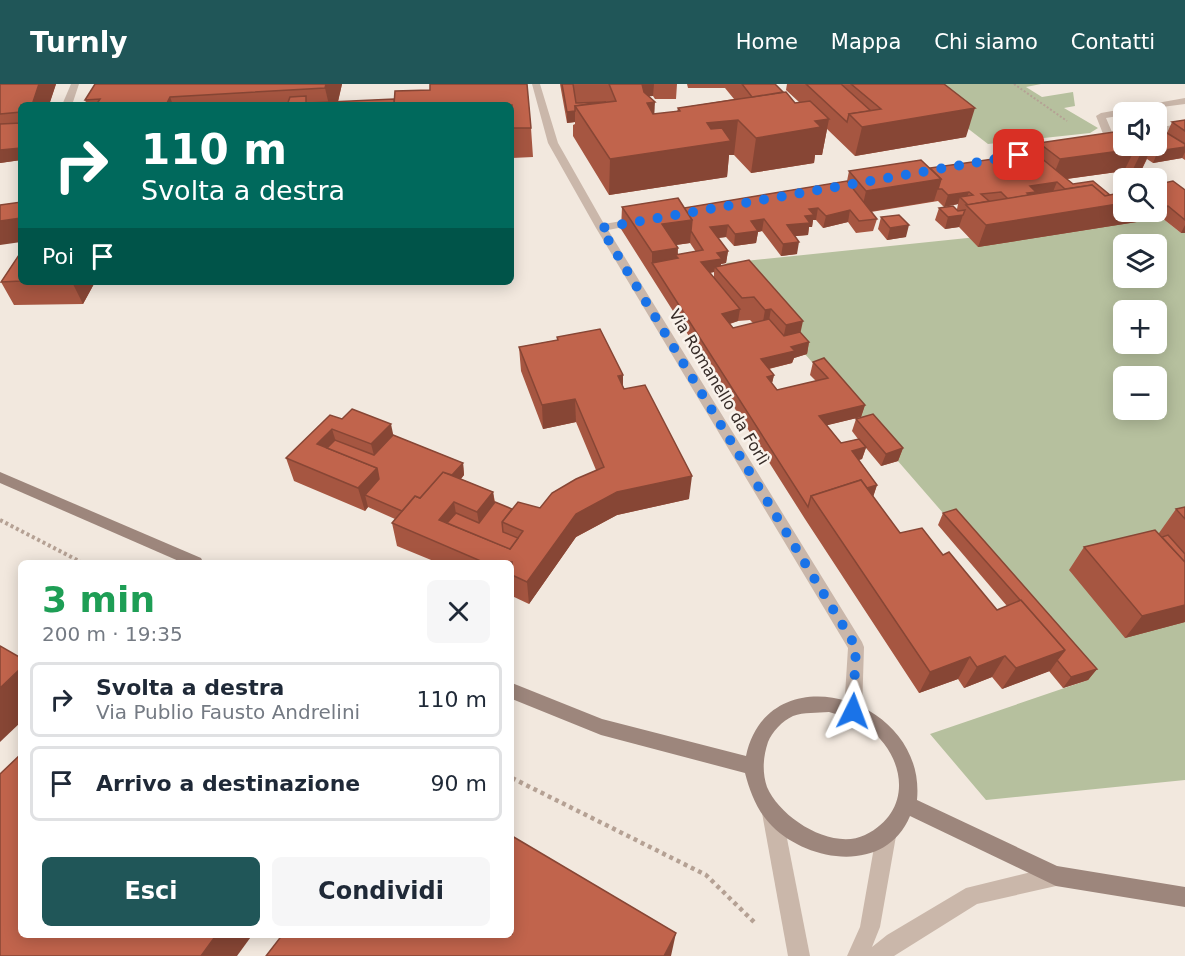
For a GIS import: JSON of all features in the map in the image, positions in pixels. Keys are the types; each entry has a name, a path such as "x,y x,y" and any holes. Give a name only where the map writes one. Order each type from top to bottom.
{"main road":[{"path":"0,477 190,560"},
{"path":"514,692 601,727 753,766"},
{"path":"829,704 853,711 874,723 892,740 904,761 910,784 907,805 899,822 886,836 866,846 841,849 814,843 791,831 772,813 759,791 753,766 757,745 767,726 784,712 805,705 829,704"},
{"path":"907,805 1056,876 1185,897"}],"street":[{"path":"68,102 75,84"},
{"name":"Via Romanello da Forlì","path":"536,84 553,143 601,228 856,647 853,711"},
{"path":"1110,139 1101,116 1185,101"},
{"path":"1167,129 1185,126"},
{"path":"1096,142 1113,139"},
{"path":"984,161 1067,147"},
{"path":"601,228 647,220"},
{"path":"772,813 799,956"},
{"path":"858,956 870,927 886,836"},
{"path":"878,956 894,942 973,895 1056,876"}],"path":[{"path":"1014,84 1096,142"},
{"path":"0,520 77,560"},
{"path":"514,779 706,875 760,928"}],"green space":[{"path":"910,84 1041,84 1026,87 1042,97 1073,92 1075,106 1064,108 1098,128 1090,133 988,144"},
{"path":"1123,222 1167,222 1181,233 1185,233 1185,780 986,800 930,734 1088,680 726,263"}],"building":[{"path":"0,84 39,84 33,102 18,102 18,112 0,114"},
{"path":"95,84 326,84 325,88 170,97 168,102 85,100"},
{"path":"430,84 527,84 531,128 514,128 514,102 394,102 395,91 430,90"},
{"path":"562,84 573,84 576,103 606,102 575,106 575,111 567,112"},
{"path":"609,84 642,84 644,92 655,102 647,103 653,114 680,111 678,108 786,92 795,103 810,101 829,119 815,121 821,127 756,138 738,120 707,123 711,129 722,128 731,141 610,159 575,106 616,101"},
{"path":"742,84 775,84 783,92 752,97"},
{"path":"806,84 841,84 871,111 849,114 847,122"},
{"path":"851,84 944,84 975,108 862,127 849,114 881,109"},
{"path":"306,96 306,102 288,102 290,97"},
{"path":"394,99 394,102 330,102"},
{"path":"1185,120 1185,131 1172,122"},
{"path":"18,123 18,148 0,150 0,124"},
{"path":"1113,132 1113,152 1060,159 1039,143"},
{"path":"1167,133 1185,144 1185,147 1167,150"},
{"path":"1035,153 1073,184 1093,181 1110,195 1105,196 1092,185 1065,189 1057,182 1030,186 1036,192 1008,199 1001,192 981,194 989,201 968,205 960,197 973,195 969,192 948,195 942,189 938,189 941,179 930,168"},
{"path":"921,160 941,179 866,191 849,171"},
{"path":"847,181 877,219 859,221 850,210 826,216 818,208 809,209 814,215 805,216 810,223 787,225 799,242 783,244 764,219 751,221 758,231 735,234 728,225 710,227 728,251 717,253 722,259 701,262 740,309 722,314 733,328 769,319 784,336 800,332 809,342 791,347 795,351 761,359 774,375 767,377 777,390 828,378 813,362 824,358 865,405 819,416 841,443 859,439 866,447 852,451 877,485 867,488 861,480 811,496 808,507 652,263 678,258 675,255 703,250 691,231 692,220 684,208"},
{"path":"1173,181 1185,190 1185,220 1167,206 1167,182"},
{"path":"1092,185 1105,196 1113,194 1113,205 986,225 966,205"},
{"path":"678,198 692,220 662,224 678,248 652,252 622,207"},
{"path":"18,202 18,218 0,221 0,205"},
{"path":"953,206 958,211 965,210 963,215 948,217 939,208"},
{"path":"899,215 909,225 890,228 881,217"},
{"path":"18,256 18,281 1,282"},
{"path":"749,260 803,321 786,325 771,309 765,310 754,297 742,298 715,267"},
{"path":"600,329 623,375 618,376 624,389 645,385 692,476 617,492 576,514 527,582 514,576 514,560 478,560 392,523 415,496 420,498 443,472 493,492 477,512 454,502 439,520 510,549 523,531 502,522 518,502 540,508 552,493 604,467 575,399 542,405 519,347 558,340 557,337"},
{"path":"352,409 391,424 371,444 332,429 317,444 377,468 358,488 286,458 330,415 342,419"},
{"path":"873,414 903,448 886,454 856,419"},
{"path":"393,435 463,463 452,475 443,472 420,498 415,496 402,511 365,495 379,479 377,468 327,448 335,440 374,455"},
{"path":"861,480 900,533 922,528 943,555 949,552 997,610 1021,600 1065,650 1016,668 1005,656 977,667 970,657 930,672 811,496"},
{"path":"495,502 512,509 502,522 503,532 518,538 510,549 447,523 456,513 479,523"},
{"path":"1185,507 1185,519 1176,509"},
{"path":"956,509 1097,669 1071,677 1057,660 1065,650 943,513"},
{"path":"1155,530 1185,562 1185,605 1142,616 1084,547"},
{"path":"1168,535 1185,554 1185,562 1162,537"},
{"path":"0,646 18,656 18,671 0,688"},
{"path":"18,757 18,938 214,938 201,956 0,956 0,774"},
{"path":"514,837 676,933 664,956 266,956 280,938 514,938"}],"route":[{"path":"853,711 856,647 601,228 1019,155"}]}
